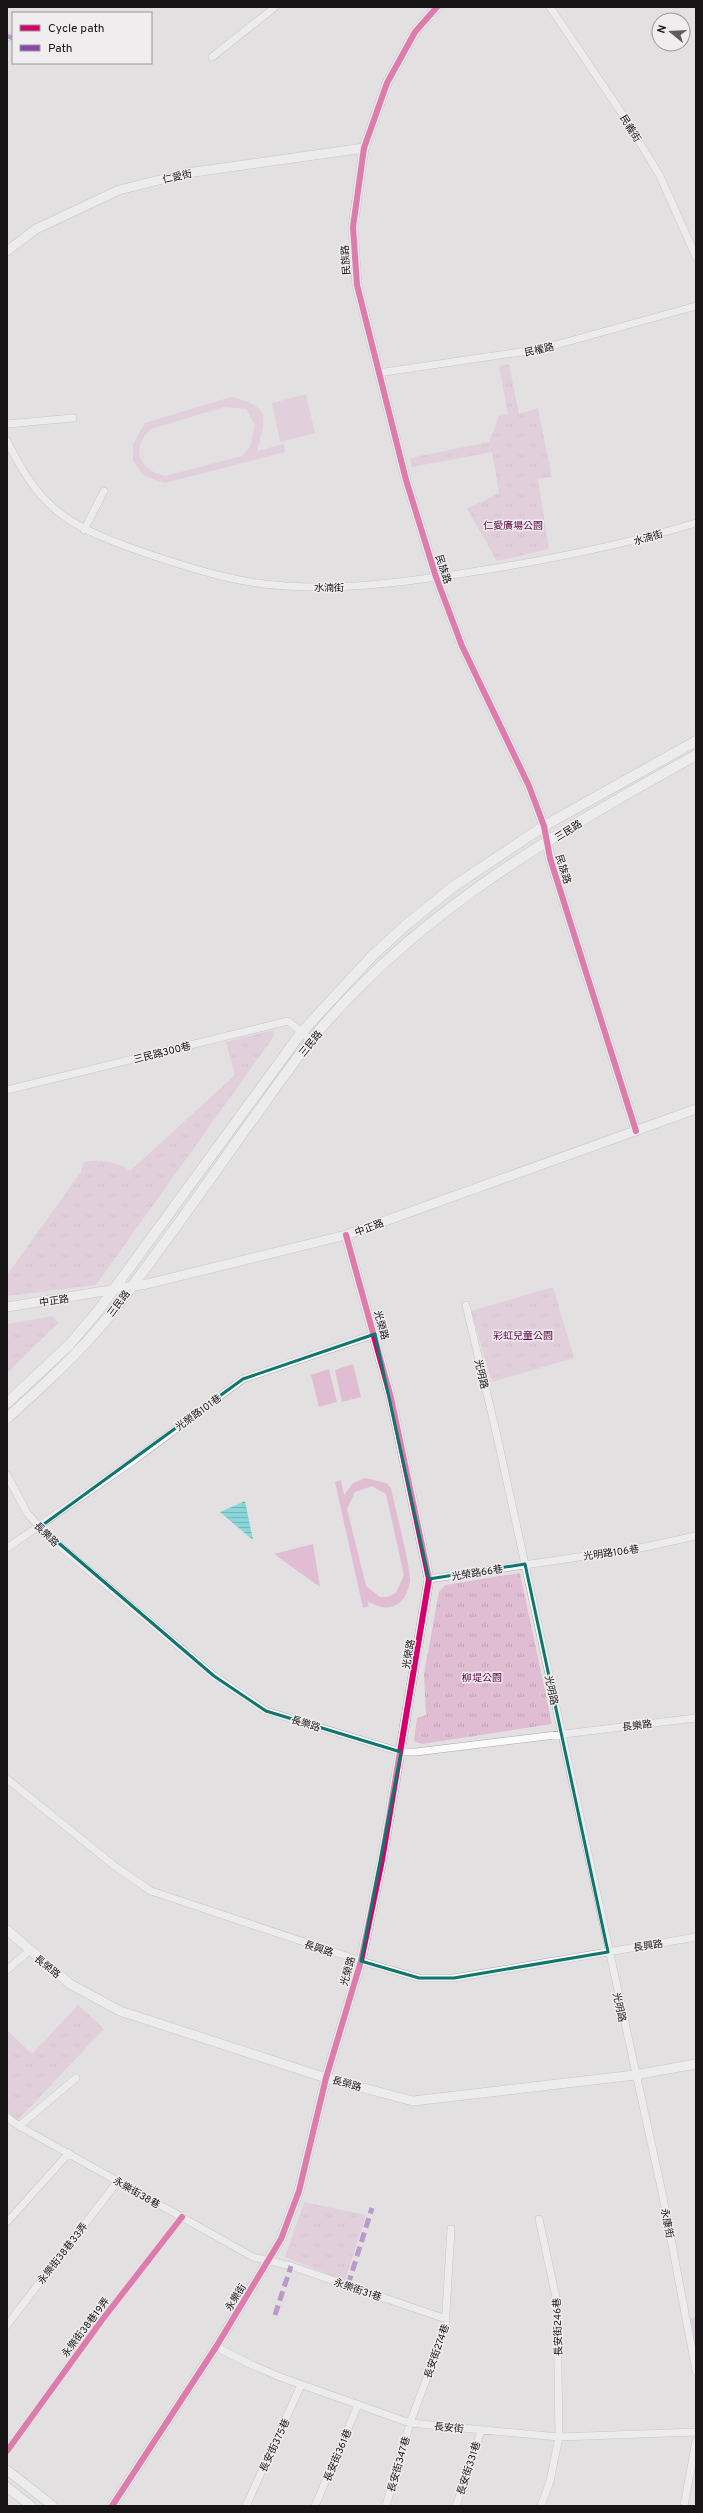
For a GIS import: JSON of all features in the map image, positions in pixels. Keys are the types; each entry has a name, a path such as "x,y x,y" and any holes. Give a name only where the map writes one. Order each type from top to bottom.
{"main road":[{"name":"三民路","path":"7,1402 69,1345 116,1289 301,1033 372,956 406,925 454,886 544,826 696,741"},
{"name":"三民路","path":"7,1418 64,1367 109,1316 311,1040 369,978 431,921 501,870 608,804 696,755"}],"street":[{"path":"212,57 275,7"},
{"name":"民族路","path":"436,7 415,32 387,83 364,148 353,227 358,293 406,480 436,577 462,646 528,786 544,826 547,843 636,1131"},
{"name":"民義街","path":"550,7 625,118 657,171 696,257"},
{"name":"仁愛街","path":"7,251 36,229 119,190 187,173 364,148"},
{"name":"民權路","path":"378,373 541,349 696,306"},
{"path":"7,424 73,418"},
{"name":"水湳街","path":"7,441 21,469 51,508 84,530 181,565 257,583 292,586 373,586 507,566 633,542 696,523"},
{"path":"84,530 104,491"},
{"name":"三民路300巷","path":"7,1090 288,1021 311,1040"},
{"name":"中正路","path":"7,1307 130,1287 346,1235 696,1109"},
{"name":"光榮路","path":"326,2078 361,1962 401,1752 429,1579 391,1398 375,1334 346,1235"},
{"name":"光明路","path":"466,1305 562,1735 635,2075"},
{"name":"光榮路101巷","path":"7,1548 40,1527 243,1379 375,1334"},
{"name":"長樂路","path":"7,1475 27,1513 49,1537 214,1676 266,1711 401,1752 416,1752 696,1718"},
{"name":"光明路106巷","path":"524,1564 640,1548 696,1536"},
{"name":"光榮路66巷","path":"429,1579 524,1564"},
{"name":"長興路","path":"7,1778 116,1867 151,1891 361,1962 419,1978 454,1978 696,1937"},
{"name":"長榮路","path":"7,1930 29,1951 70,1984 120,2011 326,2078 413,2101 635,2075 696,2064"},
{"path":"7,1970 29,1951"},
{"name":"永康街","path":"635,2075 663,2197 696,2371"},
{"path":"19,2126 76,2078"},
{"name":"永樂街","path":"112,2506 216,2347 269,2262 281,2239 299,2191 326,2078"},
{"name":"永樂街38巷","path":"7,2117 19,2126 253,2257 269,2262"},
{"path":"7,2222 69,2153"},
{"name":"永樂街38巷33弄","path":"7,2325 118,2182"},
{"name":"永樂街38巷19弄","path":"7,2451 102,2320 182,2217"},
{"name":"長安街246巷","path":"539,2219 557,2302 559,2437 550,2481 541,2506"},
{"name":"長安街274巷","path":"410,2423 445,2329 451,2229"},
{"name":"永樂街31巷","path":"269,2262 291,2266 446,2319"},
{"name":"長安街","path":"216,2347 250,2364 302,2385 410,2423 559,2437 696,2432"},
{"name":"長安街375巷","path":"246,2506 302,2385"},
{"name":"長安街361巷","path":"315,2506 358,2405"},
{"name":"長安街347巷","path":"386,2506 410,2423"},
{"name":"長安街331巷","path":"456,2506 481,2430"},
{"path":"684,2506 696,2441"},
{"path":"7,2470 53,2506"},
{"path":"7,2487 31,2506"}],"highlighted area":[{"path":"375,1334 429,1579 525,1564 608,1952 454,1978 419,1978 361,1961 401,1752 266,1711 214,1676 40,1527 243,1379"}],"green space":[{"name":"仁愛廣場公園","path":"509,364 519,414 538,408 552,477 538,479 549,549 497,561 467,509 499,493 492,452 412,467 410,458 489,442 499,416 508,414 499,366"},
{"path":"306,394 315,433 280,442 272,403"},
{"path":"231,397 253,404 259,409 262,415 262,429 257,451 284,444 285,452 165,483 143,475 133,461 133,444 145,423","holes":["224,407 246,409 255,425 250,447 242,456 165,476 149,469 140,457 139,451 141,444 151,429"]},
{"path":"273,1030 274,1036 96,1285 7,1296 7,1275 81,1172 83,1163 101,1161 114,1163 130,1171 235,1075 226,1042"},
{"name":"彩虹兒童公園","path":"553,1287 574,1358 492,1382 471,1311"},
{"path":"53,1316 58,1323 7,1373 7,1324"},
{"path":"353,1364 361,1397 342,1402 335,1370"},
{"path":"329,1369 337,1402 319,1407 311,1375"},
{"path":"365,1478 386,1483 391,1488 410,1576 408,1591 400,1602 394,1606 382,1607 367,1601 369,1606 363,1608 335,1482 341,1480 344,1495 353,1483","holes":["372,1486 386,1494 404,1575 396,1593 387,1597 380,1597 366,1586 347,1509 355,1492"]},
{"path":"313,1544 320,1587 274,1554"},
{"name":"柳堤公園","path":"520,1573 552,1724 422,1744 414,1741 417,1718 426,1715 424,1674 439,1592 445,1585"},
{"path":"78,2005 104,2029 17,2121 7,2111 7,2030 32,2054"},
{"path":"304,2202 366,2215 345,2281 285,2257"},
{"path":"696,2317 696,2371 687,2319"}],"water":[{"path":"245,1501 253,1540 220,1512"}],"marked path":[{"path":"7,36 12,38"},
{"path":"348,2285 372,2208"},
{"path":"275,2315 291,2266"}],"cycle path":[{"path":"437,7 415,32 387,83 364,148 353,227 357,285 406,480 436,577 462,646 529,786 544,826 550,858 636,1131"},
{"path":"112,2506 216,2347 281,2239 299,2191 326,2078 361,1961 382,1860 429,1579 391,1398 346,1235"},
{"path":"7,2451 102,2320 182,2217"}]}
